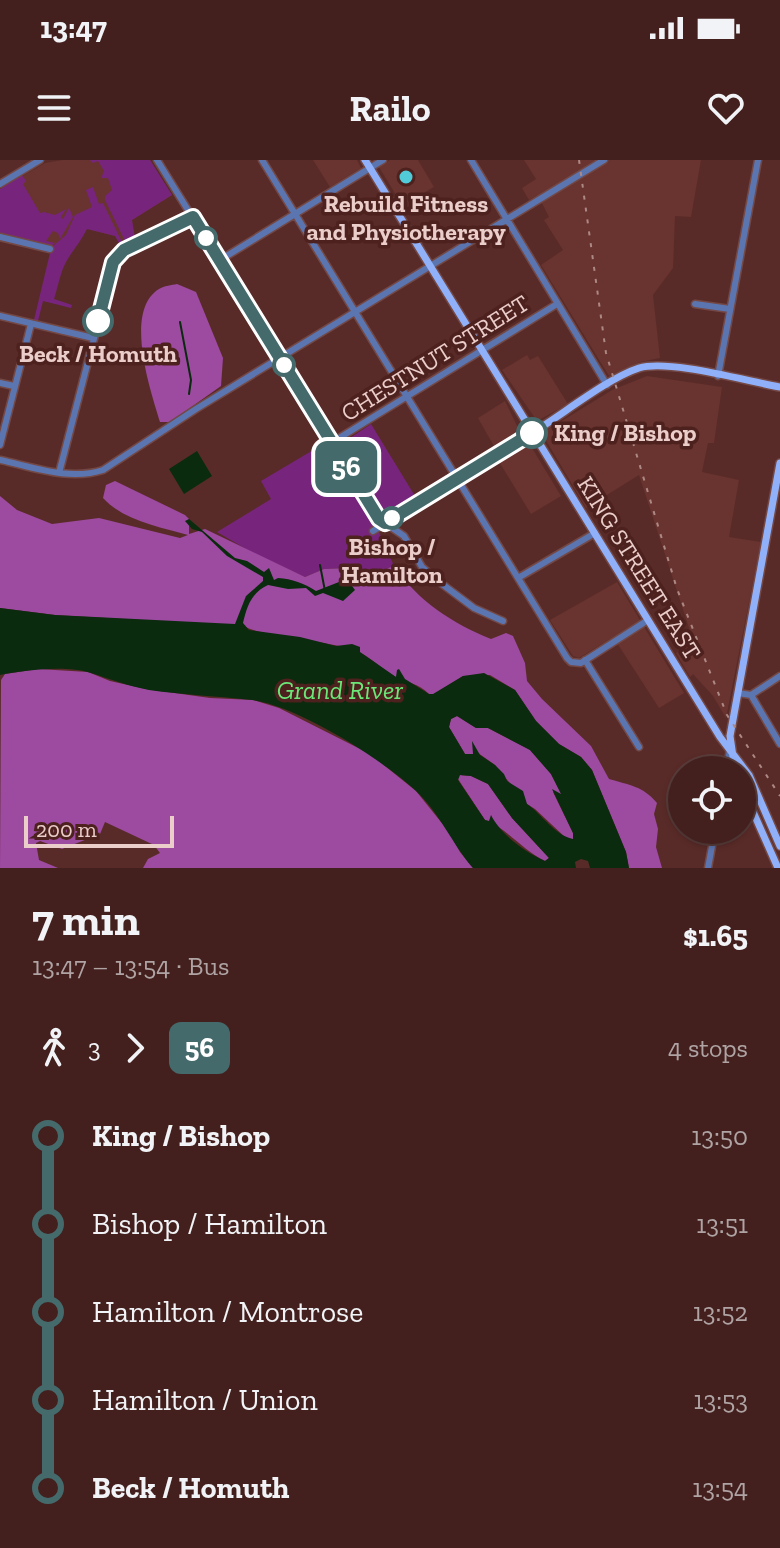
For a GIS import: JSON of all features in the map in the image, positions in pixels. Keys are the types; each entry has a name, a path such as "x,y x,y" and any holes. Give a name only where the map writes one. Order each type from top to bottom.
{"main road":[{"name":"KING STREET EAST","path":"368,164 648,620 749,775 780,846"},
{"path":"532,433 607,385 632,371 650,366 780,387"},
{"path":"732,756 730,736 780,463"},
{"path":"756,817 778,868"},
{"path":"759,823 767,819"}],"street":[{"path":"0,184 40,160"},
{"path":"157,160 379,519 404,536 422,567 438,581 474,608 503,621"},
{"path":"262,160 567,658 576,663 585,660 648,620"},
{"path":"220,260 368,164 383,160"},
{"path":"471,160 607,385"},
{"path":"0,460 59,473 89,474 124,458 138,446 429,265 604,160"},
{"path":"718,376 758,160"},
{"path":"59,473 115,258 124,250 193,217"},
{"path":"0,237 50,249"},
{"name":"CHESTNUT STREET","path":"331,443 557,304"},
{"path":"695,304 730,309"},
{"path":"0,316 93,338"},
{"path":"0,445 31,324"},
{"path":"0,383 14,386"},
{"path":"373,531 532,433"},
{"path":"518,578 595,533"},
{"path":"585,660 639,747"},
{"path":"738,693 751,695 780,676"},
{"path":"751,695 780,744"},
{"path":"729,756 730,750"},
{"path":"708,868 712,844"}],"shaded area":[{"path":"62,160 150,160 172,195 132,220 134,237 120,244 115,236 73,225 58,249 0,234 0,189 45,163"},
{"path":"90,160 150,160 172,195 132,220 135,238 126,243 105,200 112,190 108,178 101,178 104,171 98,161 93,163"},
{"path":"313,160 357,160 361,168 330,187"},
{"path":"390,160 418,160 434,187 402,205 379,167"},
{"path":"524,160 701,160 691,217 675,216 673,268 653,295 660,358 640,362 609,376 541,265 563,250 544,220 549,217 538,195 529,200 522,188 536,179"},
{"path":"22,175 26,181 23,184 40,213 55,215 66,209 61,217 63,219 69,208 73,217 60,239 58,233 53,231 46,241 55,243 51,246 0,234 0,189"},
{"path":"93,187 99,204 103,203 123,244 117,247 119,243 115,236 87,229 64,266 54,299 72,305 71,308 43,301 38,321 34,320 53,246 66,235 75,215 92,207 86,190"},
{"path":"177,284 196,292 223,358 221,386 170,422 160,422 146,373 141,333 143,315 148,300 159,289"},
{"path":"527,355 530,360 538,356 568,404 537,421 502,370"},
{"path":"647,376 722,387 714,443 708,443 702,472 739,480 729,537 761,542 726,718 713,696 693,674 690,677 676,653 694,643 639,475 586,508 544,437 547,430 612,390"},
{"path":"505,401 520,432 495,448 478,418"},
{"path":"371,424 415,496 384,515 379,532 394,566 371,574 349,568 324,569 305,577 217,532 271,499 261,481 325,443 341,444"},
{"path":"529,443 561,496 531,514 498,460"},
{"path":"115,481 185,515 189,519 189,534 205,529 305,577 324,569 349,568 371,574 394,566 425,601 463,626 491,639 506,633 513,636 525,663 527,681 591,746 609,779 641,790 657,803 654,814 658,829 656,847 662,868 629,868 626,852 592,770 581,757 559,744 536,721 515,690 490,675 463,676 433,695 396,677 355,650 244,626 55,615 0,608 0,496 17,510 52,524 99,518 180,538 188,535 143,522 112,506 103,498 106,485"},
{"path":"617,582 684,693 659,708 617,643 610,639 579,658 573,656 550,620"},
{"path":"38,669 88,672 110,681 146,689 210,698 253,700 279,708 370,754 416,791 473,868 143,868 148,859 160,853 154,845 105,822 100,834 62,849 40,841 36,843 39,860 58,868 0,868 1,680 5,674"},
{"path":"457,716 476,728 488,728 530,750 551,774 562,795 553,792 573,833 573,840 566,838 527,804 495,765 474,750 473,754 465,754 449,727 451,719"},
{"path":"459,775 471,776 488,784 512,818 549,858 545,861 537,857 499,827 485,820 458,779"}],"water":[{"path":"197,451 212,476 184,494 169,469"},
{"name":"Grand River","path":"189,519 235,558 247,561 264,572 269,568 274,580 293,580 316,591 339,582 349,582 355,590 343,601 323,593 315,596 306,588 288,589 268,585 257,592 248,606 243,623 249,630 336,646 352,644 360,647 360,652 396,677 399,669 405,679 429,694 463,676 484,673 515,690 536,721 559,744 581,757 592,770 626,852 629,868 590,868 588,861 581,859 575,862 576,868 473,868 432,809 400,777 315,723 271,705 252,700 149,690 70,669 0,675 0,608 55,615 235,624 246,596 263,581 263,577 227,556 202,532 192,529 185,521","holes":["457,716 476,728 488,728 530,750 551,774 561,794 552,789 573,839 554,829 527,804 523,791 507,781 495,765 480,755 472,741 473,754 465,754 449,727 451,719","460,775 471,776 488,784 512,818 549,858 545,861 522,848 507,836 491,815 489,821 485,820 458,780"]}],"waterway":[{"path":"180,322 191,380 189,394"},
{"path":"320,565 325,591"}],"railway":[{"path":"579,160 606,353 677,589 727,715 780,796"}],"bus line":[{"name":"56","path":"98,321 115,258 124,250 193,217 379,519 385,523 532,433"}],"place":[{"name":"Rebuild Fitness and Physiotherapy","path":"406,177"},
{"name":"Beck / Homuth","path":"98,321"},
{"name":"King / Bishop","path":"532,433"},
{"name":"Bishop / Hamilton","path":"392,518"}]}
